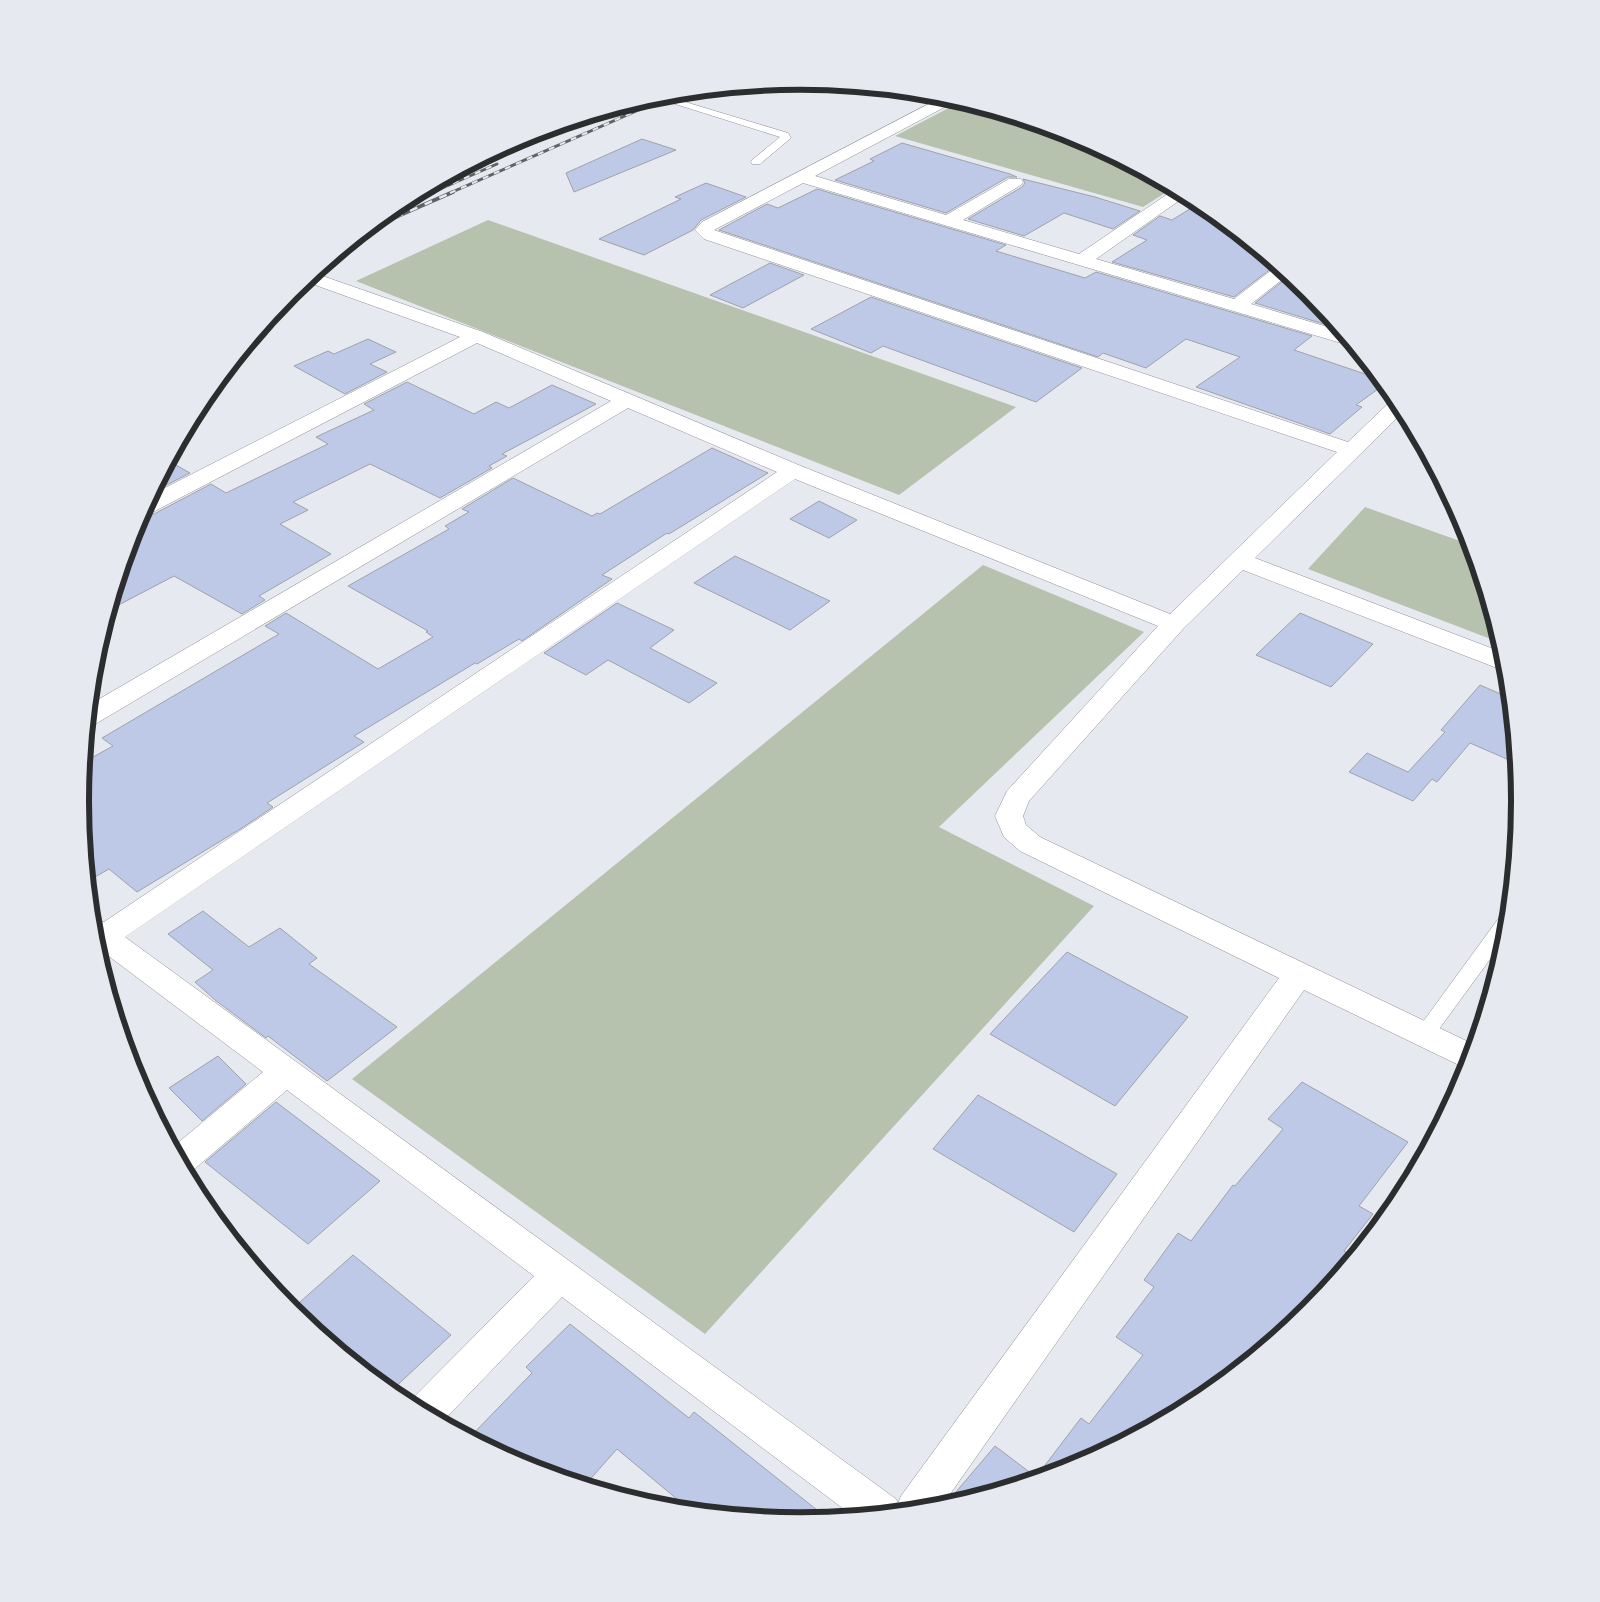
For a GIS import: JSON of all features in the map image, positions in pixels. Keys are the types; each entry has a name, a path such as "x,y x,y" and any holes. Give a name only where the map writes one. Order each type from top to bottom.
{"street":[{"path":"941,104 708,226 704,230 710,235 1351,450"},
{"path":"800,177 1338,336"},
{"path":"948,221 1015,182"},
{"path":"1082,260 1174,197"},
{"path":"1237,306 1278,274"},
{"path":"316,280 476,336 793,471 1174,624"},
{"path":"155,502 476,336"},
{"path":"94,713 626,401"},
{"path":"1393,409 1174,624 1017,797 1009,816 1014,830 1030,844 1464,1055"},
{"path":"101,933 793,471"},
{"path":"1239,560 1497,660"},
{"path":"102,940 286,1072 875,1508"},
{"path":"921,1502 1299,974"},
{"path":"184,1157 286,1072"},
{"path":"430,1408 560,1274"}],"lane":[{"path":"673,101 784,135 786,138 756,162"},
{"path":"1424,1035 1499,932"}],"green space":[{"path":"952,106 1029,127 1072,144 1115,163 1167,192 1143,207 895,136"},
{"path":"488,220 1016,407 899,495 356,281"},
{"path":"1365,507 1462,542 1474,572 1493,640 1308,569"},
{"path":"983,565 1144,632 939,827 1094,906 705,1334 352,1079"}],"building":[{"path":"642,139 676,150 574,192 566,173"},
{"path":"902,143 1017,177 1008,177 946,213 835,180 874,161 870,159"},
{"path":"1023,179 1095,197 1140,211 1113,229 1064,213 1024,236 968,219 1022,187 1025,183"},
{"path":"706,183 746,197 701,220 693,230 644,255 599,239 681,199 675,197"},
{"path":"817,189 1006,245 996,251 1085,278 1096,272 1312,336 1294,350 1369,375 1379,389 1356,405 1362,407 1330,434 1196,387 1240,357 1186,339 1146,368 1103,353 1098,357 719,230 767,204 778,208"},
{"path":"1192,208 1233,237 1272,268 1234,297 1112,262 1147,240 1133,235 1160,216 1172,220"},
{"path":"770,263 804,275 743,308 710,295"},
{"path":"1284,280 1328,324 1327,325 1255,303"},
{"path":"871,297 1082,368 1036,402 883,346 871,353 811,329"},
{"path":"368,339 396,352 370,364 387,372 345,394 294,366 328,351 334,354"},
{"path":"407,382 474,414 496,402 509,408 552,385 596,404 502,454 507,456 489,466 492,468 440,498 370,464 293,502 308,510 280,524 331,554 259,596 265,600 242,614 174,576 116,606 126,572 150,514 154,514 211,484 226,493 328,444 316,437 374,410 364,404"},
{"path":"712,448 768,473 669,534 667,533 602,575 612,579 522,641 519,639 477,664 475,663 354,736 364,742 267,803 273,807 242,828 137,892 109,869 93,878 90,848 90,759 113,746 102,738 279,634 265,626 286,613 378,669 433,637 426,632 428,631 348,586 449,529 445,526 469,512 462,509 513,478 592,516 597,513 600,514"},
{"path":"174,464 190,473 161,488"},
{"path":"819,501 857,520 829,538 790,519"},
{"path":"735,556 830,601 790,630 694,583"},
{"path":"617,603 674,630 650,648 717,683 689,703 608,660 586,675 544,653"},
{"path":"1300,613 1373,644 1331,687 1256,655"},
{"path":"1480,685 1503,695 1510,760 1470,743 1437,782 1432,779 1413,801 1349,772 1367,753 1408,772 1445,732 1441,730"},
{"path":"203,911 249,947 280,928 317,958 309,964 397,1027 327,1081 268,1036 266,1038 215,1000 195,982 213,970 168,934"},
{"path":"1067,952 1188,1017 1115,1106 990,1034"},
{"path":"218,1056 246,1084 202,1121 169,1088"},
{"path":"1302,1082 1408,1142 1359,1206 1373,1214 1344,1251 1348,1253 1303,1304 1269,1336 1233,1365 1156,1417 1115,1439 1041,1470 1081,1418 1089,1424 1143,1355 1116,1337 1154,1287 1144,1280 1178,1233 1191,1241 1233,1185 1235,1186 1283,1129 1268,1119"},
{"path":"978,1095 1117,1174 1074,1232 933,1149"},
{"path":"276,1102 380,1181 308,1244 205,1162"},
{"path":"353,1255 451,1335 396,1386 331,1336 297,1304"},
{"path":"570,1324 689,1418 694,1412 819,1512 753,1511 680,1502 617,1449 589,1480 528,1458 474,1433 532,1373 526,1367"},
{"path":"995,1446 1032,1474 953,1496"}],"railway":[{"path":"450,193 646,107"},
{"path":"433,192 497,164"},
{"path":"394,218 453,192"}]}
